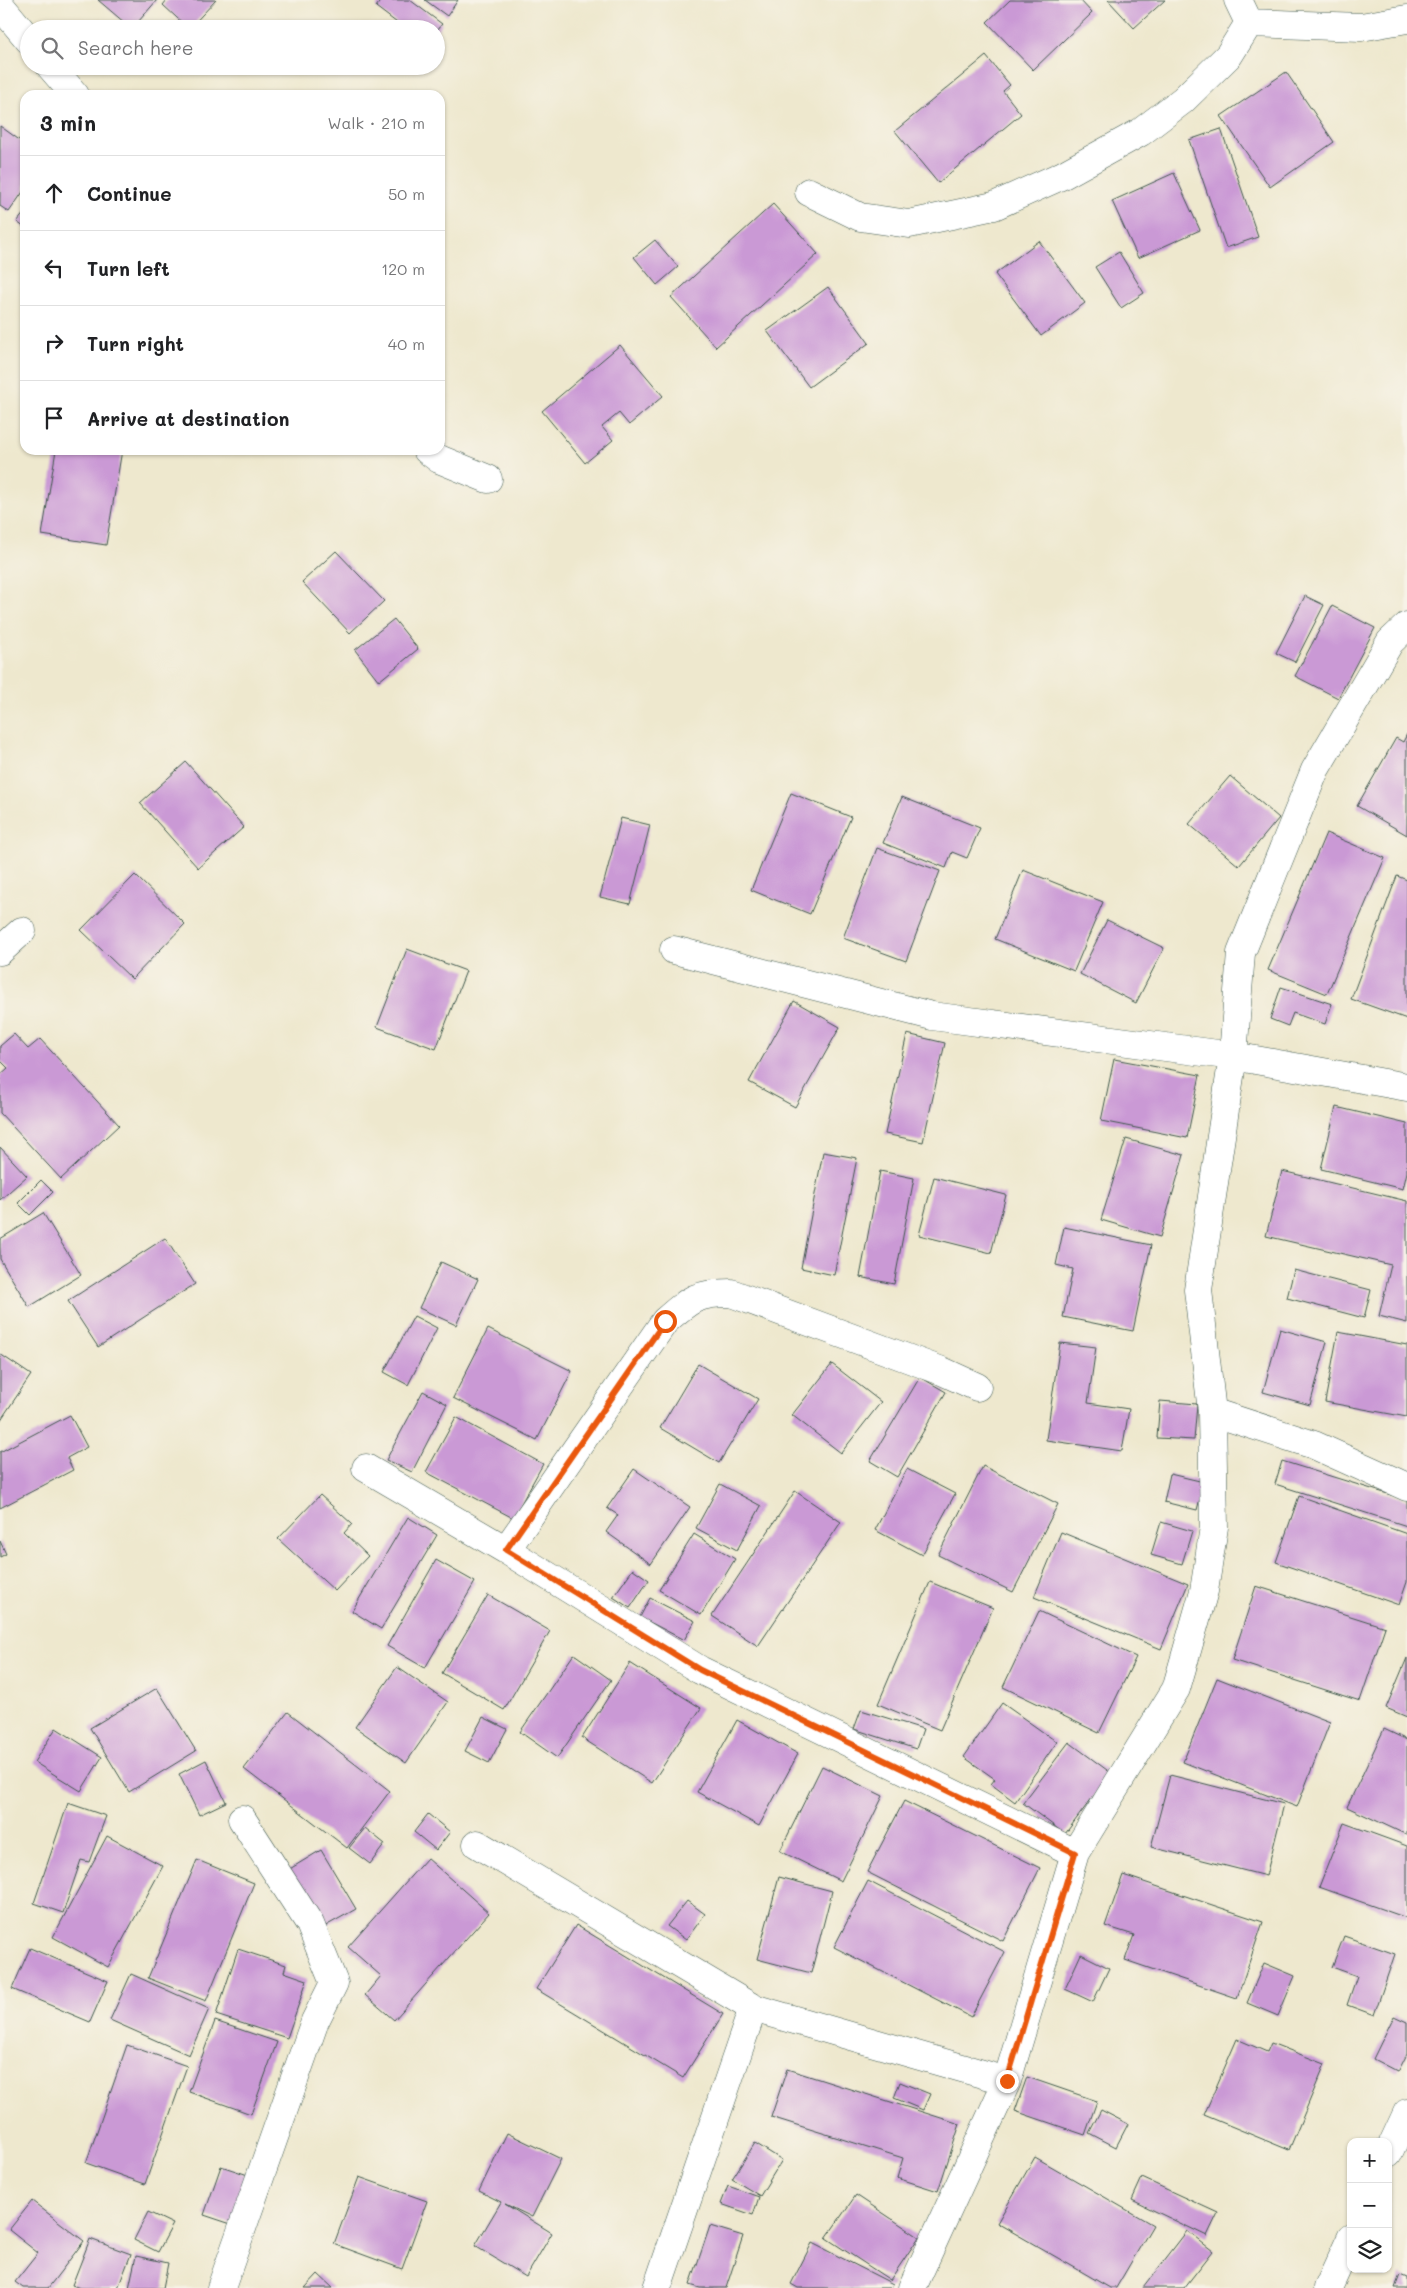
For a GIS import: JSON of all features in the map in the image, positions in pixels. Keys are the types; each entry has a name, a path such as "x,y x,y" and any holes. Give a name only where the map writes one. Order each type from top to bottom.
{"street":[{"path":"0,5 20,29"},
{"path":"809,192 860,217 908,224 994,206 1063,175 1141,132 1183,100 1229,55 1243,11 1361,27 1407,19"},
{"path":"58,75 71,90"},
{"path":"433,455 439,460 488,479"},
{"path":"912,2288 1007,2081 1075,1853 1176,1689 1204,1591 1214,1527 1212,1412 1198,1290 1233,1056 1241,953 1315,770 1390,642 1407,626"},
{"path":"0,951 22,931"},
{"path":"674,950 932,1016 1233,1056 1407,1087"},
{"path":"506,1550 665,1321 688,1301 707,1293 731,1293 942,1371 977,1387"},
{"path":"1212,1412 1314,1444 1407,1487"},
{"path":"366,1468 506,1550 700,1670 1075,1853"},
{"path":"220,2288 315,2021 334,1983 310,1924 242,1819"},
{"path":"477,1844 754,2008 1007,2081"},
{"path":"657,2288 754,2008"},
{"path":"1392,2145 1407,2112"},
{"path":"1328,2288 1347,2247"}],"building":[{"path":"98,0 157,0 140,20 121,20"},
{"path":"167,0 216,0 197,20 179,20 163,5"},
{"path":"381,0 410,0 437,20 393,20 376,7"},
{"path":"425,0 458,0 447,16"},
{"path":"1010,0 1080,0 1092,13 1033,70 987,22"},
{"path":"1108,0 1165,0 1134,28"},
{"path":"986,56 1010,85 1003,91 1021,114 938,183 895,131"},
{"path":"1286,72 1334,142 1270,187 1221,116"},
{"path":"0,126 20,140 20,196 9,212 0,206"},
{"path":"1221,129 1258,237 1226,248 1189,140"},
{"path":"1174,173 1200,230 1138,258 1112,201"},
{"path":"773,204 818,254 716,347 671,297"},
{"path":"655,240 678,267 657,285 634,257"},
{"path":"1039,241 1085,303 1041,336 995,274"},
{"path":"1119,252 1144,293 1121,308 1095,267"},
{"path":"828,287 869,343 809,387 767,331"},
{"path":"620,345 663,396 629,425 619,413 602,427 613,440 585,463 542,411"},
{"path":"55,455 121,455 106,545 42,535"},
{"path":"336,551 384,601 350,633 302,582"},
{"path":"1305,596 1324,605 1295,662 1276,653"},
{"path":"1332,606 1375,628 1338,698 1295,676"},
{"path":"394,619 418,649 379,681 355,650"},
{"path":"1407,734 1407,835 1357,806 1396,738 1403,742"},
{"path":"186,762 244,827 198,868 140,803"},
{"path":"1230,776 1279,818 1239,866 1189,824"},
{"path":"791,793 851,817 810,914 751,890"},
{"path":"902,797 980,828 967,858 952,852 946,868 883,843"},
{"path":"621,818 650,825 630,904 600,897"},
{"path":"1326,833 1385,858 1327,994 1268,970"},
{"path":"877,848 940,871 906,961 843,938"},
{"path":"1023,870 1103,902 1074,971 995,939"},
{"path":"135,875 185,924 132,979 81,930"},
{"path":"1397,876 1407,880 1407,1019 1351,999"},
{"path":"1107,920 1164,948 1136,1003 1080,974"},
{"path":"407,949 466,971 436,1049 377,1027"},
{"path":"1281,987 1332,1004 1325,1024 1293,1013 1288,1026 1270,1019"},
{"path":"794,1001 840,1027 795,1107 749,1082"},
{"path":"14,1034 28,1049 40,1039 119,1125 61,1179 0,1113 0,1075 8,1068 0,1060 0,1046"},
{"path":"907,1034 945,1043 923,1142 885,1134"},
{"path":"1114,1059 1200,1075 1187,1138 1101,1121"},
{"path":"1336,1107 1407,1124 1407,1172 1403,1189 1321,1169"},
{"path":"1126,1139 1184,1155 1160,1237 1101,1220"},
{"path":"0,1147 27,1176 0,1200"},
{"path":"823,1152 857,1158 834,1275 801,1268"},
{"path":"880,1171 914,1178 894,1284 860,1277"},
{"path":"1282,1171 1407,1201 1407,1323 1379,1316 1391,1265 1266,1236"},
{"path":"934,1177 1006,1195 991,1253 919,1235"},
{"path":"41,1180 53,1192 30,1215 18,1203"},
{"path":"43,1213 81,1275 29,1307 0,1259 0,1239"},
{"path":"1064,1227 1151,1245 1133,1331 1063,1317 1073,1269 1056,1265"},
{"path":"165,1238 195,1284 98,1347 68,1301"},
{"path":"441,1262 478,1279 456,1325 419,1308"},
{"path":"1294,1270 1371,1290 1364,1318 1287,1298"},
{"path":"414,1316 437,1328 408,1385 384,1372"},
{"path":"488,1329 572,1371 537,1440 453,1398"},
{"path":"1280,1329 1327,1342 1310,1405 1263,1392"},
{"path":"1338,1332 1407,1345 1407,1417 1325,1402"},
{"path":"1060,1343 1096,1347 1088,1403 1129,1409 1122,1451 1046,1440"},
{"path":"0,1354 31,1375 0,1421"},
{"path":"698,1364 758,1399 719,1463 660,1428"},
{"path":"832,1364 881,1402 841,1453 792,1415"},
{"path":"920,1377 946,1392 897,1477 870,1461"},
{"path":"423,1391 447,1404 412,1472 386,1460"},
{"path":"1160,1401 1197,1404 1194,1440 1157,1438"},
{"path":"70,1415 87,1447 67,1458 73,1470 0,1508 0,1452"},
{"path":"456,1417 543,1464 513,1518 426,1472"},
{"path":"1282,1461 1407,1500 1407,1526 1275,1484"},
{"path":"983,1466 1058,1504 1013,1592 938,1555"},
{"path":"634,1469 690,1507 651,1564 606,1532 618,1515 607,1508"},
{"path":"907,1469 955,1494 922,1555 875,1530"},
{"path":"1170,1474 1204,1482 1197,1510 1164,1502"},
{"path":"720,1484 761,1506 737,1550 696,1528"},
{"path":"795,1491 841,1522 758,1646 712,1616"},
{"path":"320,1495 352,1524 344,1533 368,1556 335,1591 278,1539"},
{"path":"1299,1496 1407,1534 1407,1582 1399,1605 1276,1562"},
{"path":"408,1517 437,1535 381,1629 352,1611"},
{"path":"1161,1522 1192,1531 1182,1564 1151,1555"},
{"path":"1061,1532 1188,1584 1161,1649 1034,1597"},
{"path":"694,1534 735,1559 701,1615 659,1590"},
{"path":"0,1541 6,1554 0,1557"},
{"path":"436,1560 475,1582 425,1668 387,1646"},
{"path":"633,1569 649,1580 630,1608 613,1597"},
{"path":"930,1582 993,1608 940,1730 878,1704"},
{"path":"1256,1586 1385,1627 1360,1701 1232,1660"},
{"path":"488,1595 550,1631 504,1710 442,1673"},
{"path":"650,1598 695,1621 684,1640 640,1617"},
{"path":"1039,1611 1136,1657 1099,1733 1003,1687"},
{"path":"574,1654 611,1680 557,1758 520,1732"},
{"path":"1407,1658 1407,1717 1386,1708"},
{"path":"630,1663 701,1708 652,1783 582,1738"},
{"path":"397,1667 448,1702 406,1763 355,1727"},
{"path":"1217,1678 1330,1722 1297,1807 1183,1762"},
{"path":"157,1688 196,1751 129,1792 90,1728"},
{"path":"1002,1703 1057,1742 1015,1802 991,1784 995,1779 964,1757"},
{"path":"861,1710 923,1729 916,1749 854,1729"},
{"path":"288,1712 390,1791 347,1848 244,1769"},
{"path":"483,1717 507,1729 489,1763 465,1751"},
{"path":"737,1720 798,1754 759,1826 697,1792"},
{"path":"56,1728 102,1757 81,1791 34,1762"},
{"path":"1384,1729 1407,1740 1407,1835 1347,1807"},
{"path":"1069,1742 1111,1773 1065,1834 1023,1803"},
{"path":"206,1760 226,1802 199,1815 179,1774"},
{"path":"822,1766 883,1796 841,1881 780,1851"},
{"path":"1170,1775 1284,1804 1266,1876 1151,1847"},
{"path":"904,1801 1040,1868 1003,1941 867,1872"},
{"path":"68,1803 106,1816 89,1862 81,1860 63,1913 34,1903"},
{"path":"428,1814 450,1832 436,1850 414,1832"},
{"path":"1344,1823 1407,1846 1407,1918 1319,1887"},
{"path":"365,1828 385,1844 370,1864 349,1848"},
{"path":"107,1836 163,1866 108,1967 53,1937"},
{"path":"321,1850 356,1909 322,1928 288,1870"},
{"path":"427,1858 489,1913 394,2020 365,1995 381,1976 348,1947"},
{"path":"197,1860 254,1883 206,2001 148,1978"},
{"path":"1123,1875 1263,1922 1237,1998 1125,1960 1134,1935 1105,1926"},
{"path":"779,1877 832,1891 811,1973 757,1959"},
{"path":"868,1881 1005,1952 971,2017 834,1947"},
{"path":"687,1901 705,1914 686,1940 667,1926"},
{"path":"576,1925 723,2014 683,2078 536,1989"},
{"path":"1344,1936 1395,1954 1374,2015 1347,2005 1357,1976 1332,1967"},
{"path":"30,1948 108,1981 90,2022 12,1989"},
{"path":"238,1949 286,1965 284,1972 307,1980 287,2038 216,2015"},
{"path":"1081,1954 1109,1968 1093,2002 1065,1989"},
{"path":"1264,1963 1295,1976 1278,2016 1247,2003"},
{"path":"131,1974 209,2009 189,2055 110,2020"},
{"path":"1394,2016 1407,2022 1407,2054 1398,2072 1373,2059"},
{"path":"215,2021 277,2042 251,2114 189,2092"},
{"path":"1237,2039 1267,2052 1271,2043 1325,2064 1289,2150 1204,2115"},
{"path":"127,2045 187,2066 145,2184 86,2163"},
{"path":"787,2069 960,2124 938,2191 897,2178 903,2158 771,2117"},
{"path":"1027,2077 1097,2101 1085,2135 1015,2111"},
{"path":"900,2082 930,2094 923,2110 894,2098"},
{"path":"1101,2110 1128,2124 1116,2147 1089,2133"},
{"path":"507,2133 561,2159 532,2217 505,2204 552,2233 526,2277 475,2246 501,2202 479,2191"},
{"path":"755,2143 782,2160 760,2196 732,2179"},
{"path":"1035,2157 1153,2225 1116,2288 1110,2288 997,2223"},
{"path":"221,2166 254,2177 237,2226 204,2215"},
{"path":"359,2177 427,2201 402,2269 334,2244"},
{"path":"1142,2178 1218,2213 1207,2236 1132,2200"},
{"path":"728,2186 759,2197 753,2215 721,2204"},
{"path":"856,2195 919,2237 890,2280 826,2238"},
{"path":"32,2201 84,2241 48,2288 23,2288 15,2282 38,2253 9,2230"},
{"path":"148,2212 173,2224 158,2252 134,2240"},
{"path":"710,2226 743,2236 726,2288 700,2288 690,2285"},
{"path":"1187,2231 1213,2251 1184,2288 1143,2288"},
{"path":"90,2239 131,2254 118,2288 80,2288 72,2285"},
{"path":"812,2243 893,2284 891,2288 798,2288 791,2284"},
{"path":"136,2256 168,2263 163,2288 129,2288"},
{"path":"318,2274 333,2288 305,2288"},
{"path":"1400,2275 1407,2278 1407,2288 1395,2288"}],"route":[{"path":"665,1321 506,1550 700,1670 1075,1853 1007,2081"}]}
